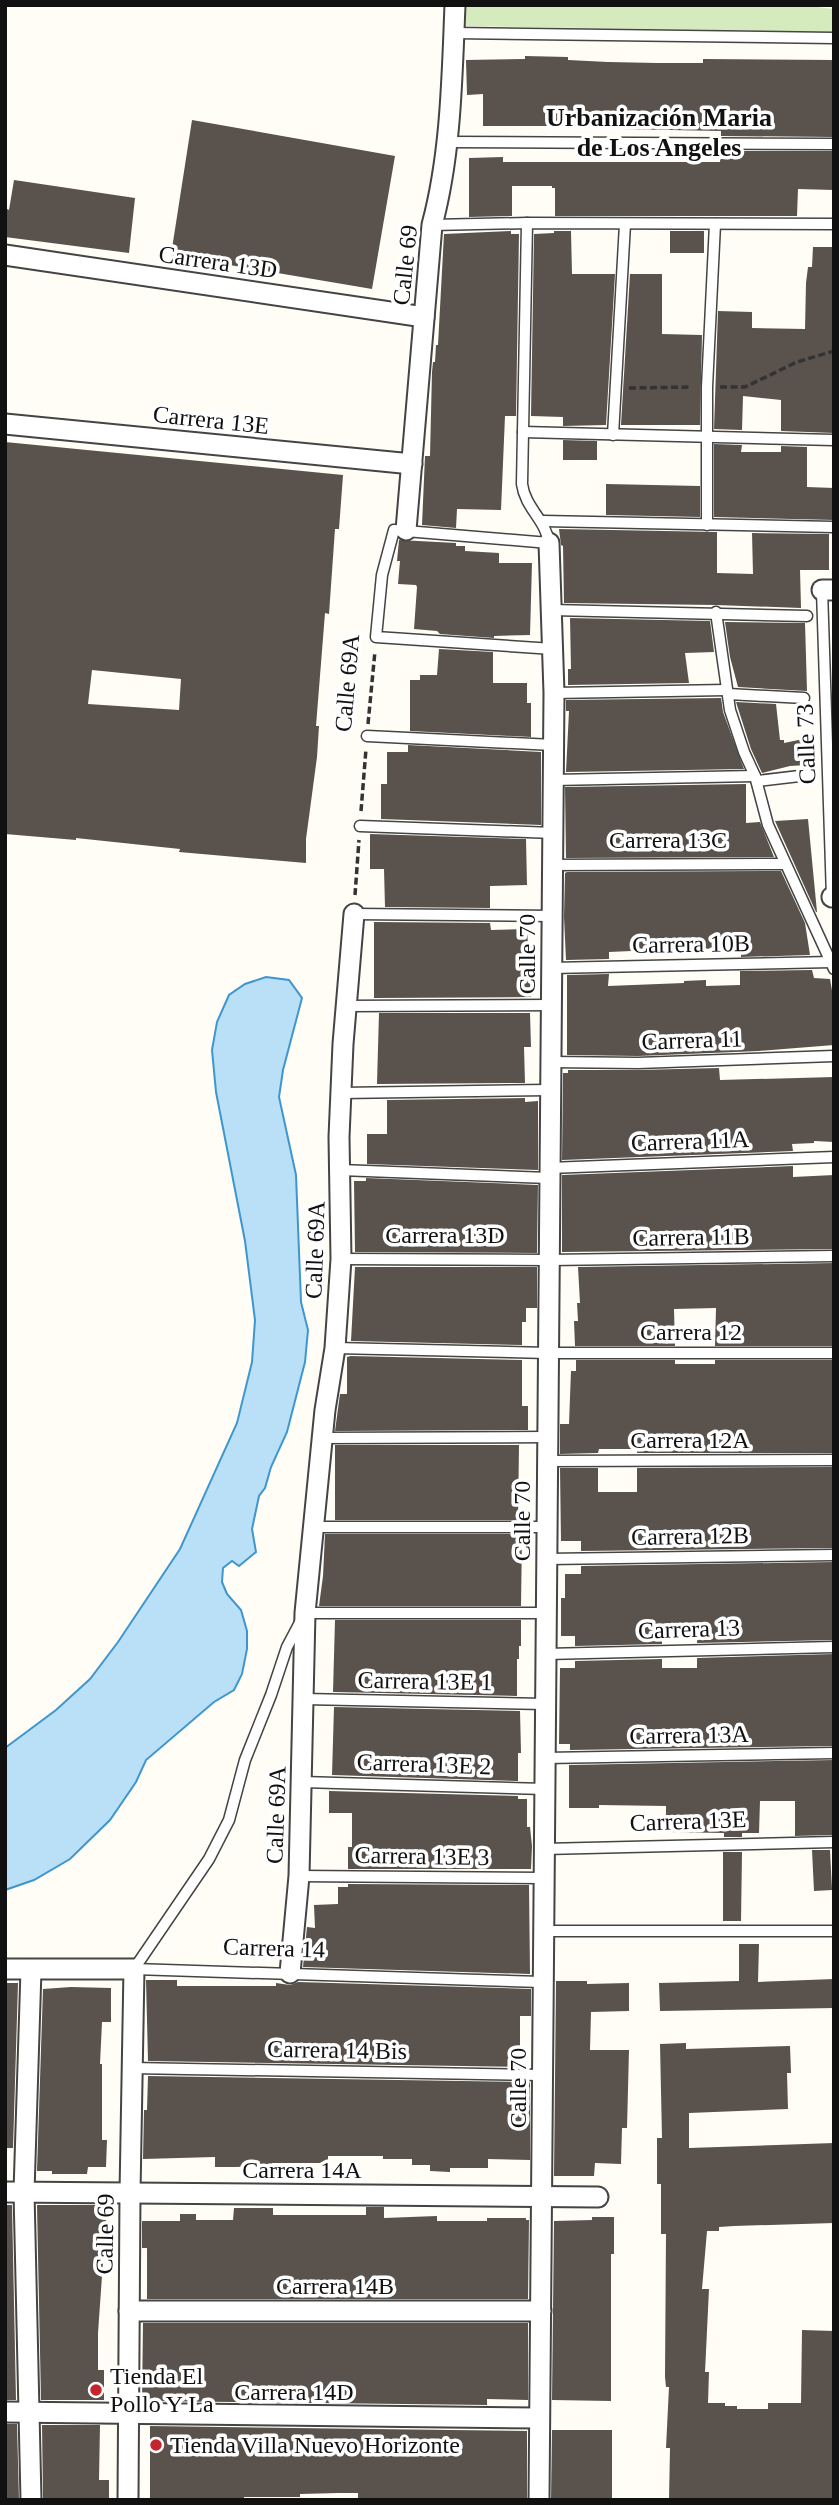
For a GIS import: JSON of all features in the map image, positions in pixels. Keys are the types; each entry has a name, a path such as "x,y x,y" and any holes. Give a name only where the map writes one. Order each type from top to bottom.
{"street":[{"name":"Calle 69","path":"400,530 412,464 432,225 441,191 447,142 455,5"},
{"name":"Carrera 13D","path":"5,255 424,317"},
{"name":"Carrera 13E","path":"5,424 412,464"},
{"name":"Calle 70","path":"539,2500 554,692 549,543"},
{"name":"Calle 69A","path":"290,1973 299,1876 303,1782 305,1613 322,1438 335,1348 341,1259 341,1093 354,914"},
{"name":"Carrera 14","path":"5,1969 134,1969"},
{"name":"Calle 69","path":"128,2500 128,2311 134,1969"},
{"path":"31,1970 15,2192 30,2413 31,2500"},
{"name":"Carrera 14A","path":"15,2192 598,2197"},
{"name":"Carrera 14B","path":"128,2311 541,2311"},
{"name":"Carrera 14D","path":"5,2412 540,2418"}],"lane":[{"path":"454,33 834,38"},
{"path":"447,142 834,144"},
{"path":"400,530 549,543 542,521 523,494 527,223"},
{"path":"613,435 625,224"},
{"path":"707,525 707,387 715,224"},
{"path":"432,225 834,224"},
{"path":"523,432 834,440"},
{"path":"542,521 834,527"},
{"name":"Calle 69A","path":"376,637 382,575 400,530"},
{"name":"Calle 73","path":"828,590 833,897"},
{"path":"552,610 807,616"},
{"path":"716,612 730,710 756,779 768,825 833,966"},
{"path":"376,637 553,649"},
{"path":"554,692 727,692 804,698"},
{"path":"368,736 553,746"},
{"path":"552,780 756,779 808,775"},
{"path":"360,826 553,833"},
{"name":"Carrera 13C","path":"552,865 784,864"},
{"path":"354,914 552,916"},
{"name":"Carrera 10B","path":"551,968 833,966"},
{"path":"346,1006 551,1005"},
{"name":"Carrera 11","path":"551,1062 638,1063 834,1056"},
{"path":"341,1093 550,1090"},
{"name":"Carrera 11A","path":"340,1170 549,1173 834,1157"},
{"name":"Carrera 11B","path":"549,1260 834,1256"},
{"name":"Carrera 13D","path":"341,1259 549,1260"},
{"name":"Carrera 12","path":"335,1348 548,1353 834,1353"},
{"path":"322,1438 547,1437"},
{"name":"Carrera 12A","path":"547,1461 834,1460"},
{"path":"314,1527 547,1527"},
{"name":"Carrera 12B","path":"547,1559 834,1555"},
{"path":"134,1969 209,1859 229,1820 245,1760 287,1647 305,1613 546,1613"},
{"name":"Carrera 13","path":"546,1654 834,1647"},
{"name":"Carrera 13E 1","path":"303,1699 545,1704"},
{"name":"Carrera 13A","path":"545,1758 834,1753"},
{"name":"Carrera 13E 2","path":"303,1782 545,1789"},
{"name":"Carrera 13E","path":"544,1849 834,1842"},
{"name":"Carrera 13E 3","path":"299,1876 544,1878"},
{"path":"543,1931 834,1931"},
{"name":"Carrera 14","path":"134,1969 542,1982"},
{"name":"Carrera 14 Bis","path":"131,2068 542,2075"}],"path":[{"path":"614,388 745,387 797,362 834,351"},
{"name":"Calle 69A","path":"354,914 376,637"}],"green space":[{"path":"466,5 801,5 834,9 834,32 465,26"}],"water":[{"path":"266,977 289,980 302,998 283,1070 279,1097 296,1175 301,1302 308,1330 305,1362 287,1432 265,1488 259,1496 252,1529 256,1552 239,1566 232,1561 223,1568 222,1582 227,1594 241,1610 247,1631 242,1674 234,1690 214,1702 146,1760 136,1782 110,1820 70,1859 34,1880 5,1890 5,1748 56,1710 90,1679 118,1642 180,1549 237,1423 252,1362 255,1320 245,1241 216,1092 212,1050 217,1022 229,995 245,984"}],"building":[{"path":"525,56 657,63 703,63 703,59 834,60 834,137 721,136 721,131 619,129 619,126 483,126 483,94 467,95 466,60 525,59"},
{"path":"192,120 395,156 372,289 171,255"},
{"path":"721,151 834,151 834,190 798,189 797,216 555,216 555,188 512,186 512,216 469,217 469,158 503,157 503,162 720,162"},
{"path":"14,180 135,198 129,253 5,237 7,209 9,210"},
{"path":"511,231 511,234 519,234 516,416 505,416 501,510 457,509 456,528 422,525 425,456 430,456 432,372 438,345 444,234"},
{"path":"571,231 572,274 615,274 606,425 563,426 563,417 531,416 534,234"},
{"path":"670,231 704,231 704,253 670,253"},
{"path":"813,247 834,247 834,433 781,431 781,400 743,396 742,430 714,429 718,311 752,312 752,328 805,329 806,283 808,267 812,267"},
{"path":"630,274 662,274 662,334 702,335 700,425 621,425"},
{"path":"563,440 597,441 597,460 563,460"},
{"path":"5,442 343,475 339,529 335,529 329,614 325,613 316,726 319,726 317,757 306,839 306,863 179,852 180,849 76,838 5,834","holes":["92,670 181,679 179,710 88,704"]},
{"path":"714,444 742,445 741,452 781,452 781,446 807,447 807,487 834,488 834,520 714,517"},
{"path":"606,484 700,486 700,517 606,515"},
{"path":"559,529 717,532 717,573 753,574 752,533 829,534 829,570 800,570 801,608 564,603 563,546"},
{"path":"399,540 456,543 456,546 465,546 465,551 499,553 499,563 532,563 530,635 494,638 414,629 417,587 398,584"},
{"path":"570,618 710,621 714,652 685,653 689,683 568,685 568,669 571,669"},
{"path":"725,622 805,623 807,691 738,687"},
{"path":"439,649 493,652 493,683 527,683 527,703 531,703 531,737 410,731 410,680 420,680 420,675 437,675"},
{"path":"721,698 723,712 744,769 566,772 569,711 566,711 566,700"},
{"path":"736,702 776,704 780,740 784,740 784,743 808,738 807,765 762,773"},
{"path":"408,745 541,752 541,825 381,819 381,784 387,784 387,752 408,752"},
{"path":"746,784 746,823 760,822 774,857 566,858 565,787"},
{"path":"808,819 817,912 775,821"},
{"path":"370,834 526,839 527,885 490,886 490,908 385,907 384,869 370,869"},
{"path":"781,871 805,923 810,955 741,957 741,951 698,948 609,952 609,959 566,960 564,917 567,872"},
{"path":"374,922 490,923 491,930 527,929 531,997 374,998"},
{"path":"812,970 814,978 830,979 834,1002 834,1045 638,1056 567,1055 567,975 609,974 608,986 706,980 706,986 740,985 740,971"},
{"path":"379,1013 530,1013 531,1047 524,1047 525,1083 377,1084"},
{"path":"719,1068 720,1080 834,1077 834,1142 792,1144 793,1151 562,1160 563,1073 568,1073 568,1070"},
{"path":"525,1098 525,1102 538,1101 538,1170 367,1164 367,1134 387,1134 387,1100"},
{"path":"793,1166 793,1177 834,1175 834,1249 562,1252 562,1175"},
{"path":"366,1178 538,1185 537,1253 355,1252 354,1181 366,1181"},
{"path":"834,1263 834,1346 715,1346 716,1308 674,1309 675,1346 575,1346 574,1321 578,1321 577,1303 580,1303 578,1267"},
{"path":"355,1267 537,1267 537,1308 526,1308 526,1322 522,1322 522,1345 351,1341"},
{"path":"347,1357 522,1360 522,1406 528,1406 528,1430 335,1431 340,1394 347,1394"},
{"path":"576,1360 675,1360 675,1364 715,1364 715,1360 834,1360 834,1453 637,1453 637,1449 599,1449 598,1453 560,1454 560,1424 569,1424 571,1371 576,1371"},
{"path":"335,1445 519,1445 518,1520 335,1520"},
{"path":"834,1467 834,1548 581,1551 581,1541 561,1541 560,1468 598,1468 598,1492 637,1492 637,1468"},
{"path":"325,1534 522,1534 521,1606 319,1606"},
{"path":"834,1562 834,1640 697,1643 697,1633 662,1634 662,1644 575,1646 575,1636 561,1636 561,1598 565,1598 565,1574 581,1574 581,1566"},
{"path":"335,1620 521,1620 517,1696 333,1692"},
{"path":"834,1654 834,1746 570,1750 570,1744 559,1744 560,1668 575,1668 575,1661 662,1659 662,1668 697,1668 697,1658"},
{"path":"334,1707 520,1711 521,1753 518,1753 518,1781 332,1775"},
{"path":"834,1760 832,1835 795,1836 795,1801 760,1801 759,1833 742,1833 742,1837 724,1837 724,1833 666,1832 666,1806 599,1805 599,1808 569,1808 569,1765"},
{"path":"329,1791 518,1796 518,1799 527,1799 527,1827 530,1827 532,1846 531,1869 348,1869 348,1847 352,1847 352,1813 329,1813"},
{"path":"812,1850 830,1850 832,1890 814,1891"},
{"path":"723,1852 742,1852 741,1921 723,1921"},
{"path":"348,1884 529,1885 530,1974 303,1967 307,1927 315,1928 314,1905 338,1904 338,1887 348,1887"},
{"path":"739,1944 759,1944 758,1982 834,1979 834,2008 660,2011 659,1983 739,1981"},
{"path":"146,1980 177,1980 177,1986 276,1986 276,1983 290,1985 298,1982 531,1989 531,2016 520,2016 520,2067 148,2061"},
{"path":"556,1981 587,1981 587,1984 629,1983 629,2011 591,2012 590,2050 629,2050 627,2128 622,2128 621,2164 595,2163 594,2176 554,2176"},
{"path":"5,1983 18,1983 13,2148 5,2148"},
{"path":"111,1988 111,2022 102,2022 100,2064 102,2140 107,2140 106,2167 88,2167 87,2174 52,2174 52,2171 37,2171 43,1989"},
{"path":"686,2043 686,2049 790,2046 791,2073 787,2073 788,2109 689,2113 689,2148 834,2143 834,2223 734,2226 719,2227 719,2231 707,2231 702,2289 709,2289 705,2372 709,2372 708,2403 725,2403 725,2406 737,2406 737,2409 768,2409 768,2403 801,2403 802,2330 834,2331 834,2500 669,2500 670,2448 666,2448 669,2387 666,2387 665,2377 666,2234 661,2234 661,2184 657,2184 657,2138 662,2138 660,2044"},
{"path":"148,2076 530,2082 530,2160 488,2159 488,2168 450,2168 450,2172 430,2171 430,2165 412,2165 412,2159 383,2159 383,2156 328,2156 328,2163 272,2163 272,2166 234,2167 215,2167 215,2157 143,2159"},
{"path":"5,2205 12,2205 16,2400 6,2400"},
{"path":"37,2205 107,2205 98,2333 98,2370 104,2370 104,2400 41,2400"},
{"path":"366,2207 384,2207 384,2218 437,2216 437,2221 487,2221 487,2218 526,2218 529,2220 528,2299 147,2299 147,2248 142,2248 142,2221 180,2221 180,2214 196,2214 196,2220 233,2220 234,2208 273,2208 273,2215 366,2215"},
{"path":"592,2217 614,2217 614,2254 611,2254 611,2401 552,2400 554,2221 592,2220"},
{"path":"143,2323 528,2323 528,2400 487,2399 487,2405 142,2401"},
{"path":"5,2424 17,2424 19,2500 5,2500"},
{"path":"42,2425 100,2425 99,2480 109,2480 109,2500 43,2500"},
{"path":"150,2426 527,2431 527,2500 358,2500 358,2493 338,2493 227,2500 150,2500"},
{"path":"552,2430 612,2430 612,2500 551,2500"}],"place":[{"name":"Tienda El Pollo Y La","path":"96,2390"},
{"name":"Tienda Villa Nuevo Horizonte","path":"156,2445"}],"district":[{"name":"Urbanización Maria de Los Angeles","path":"659,132"}]}
